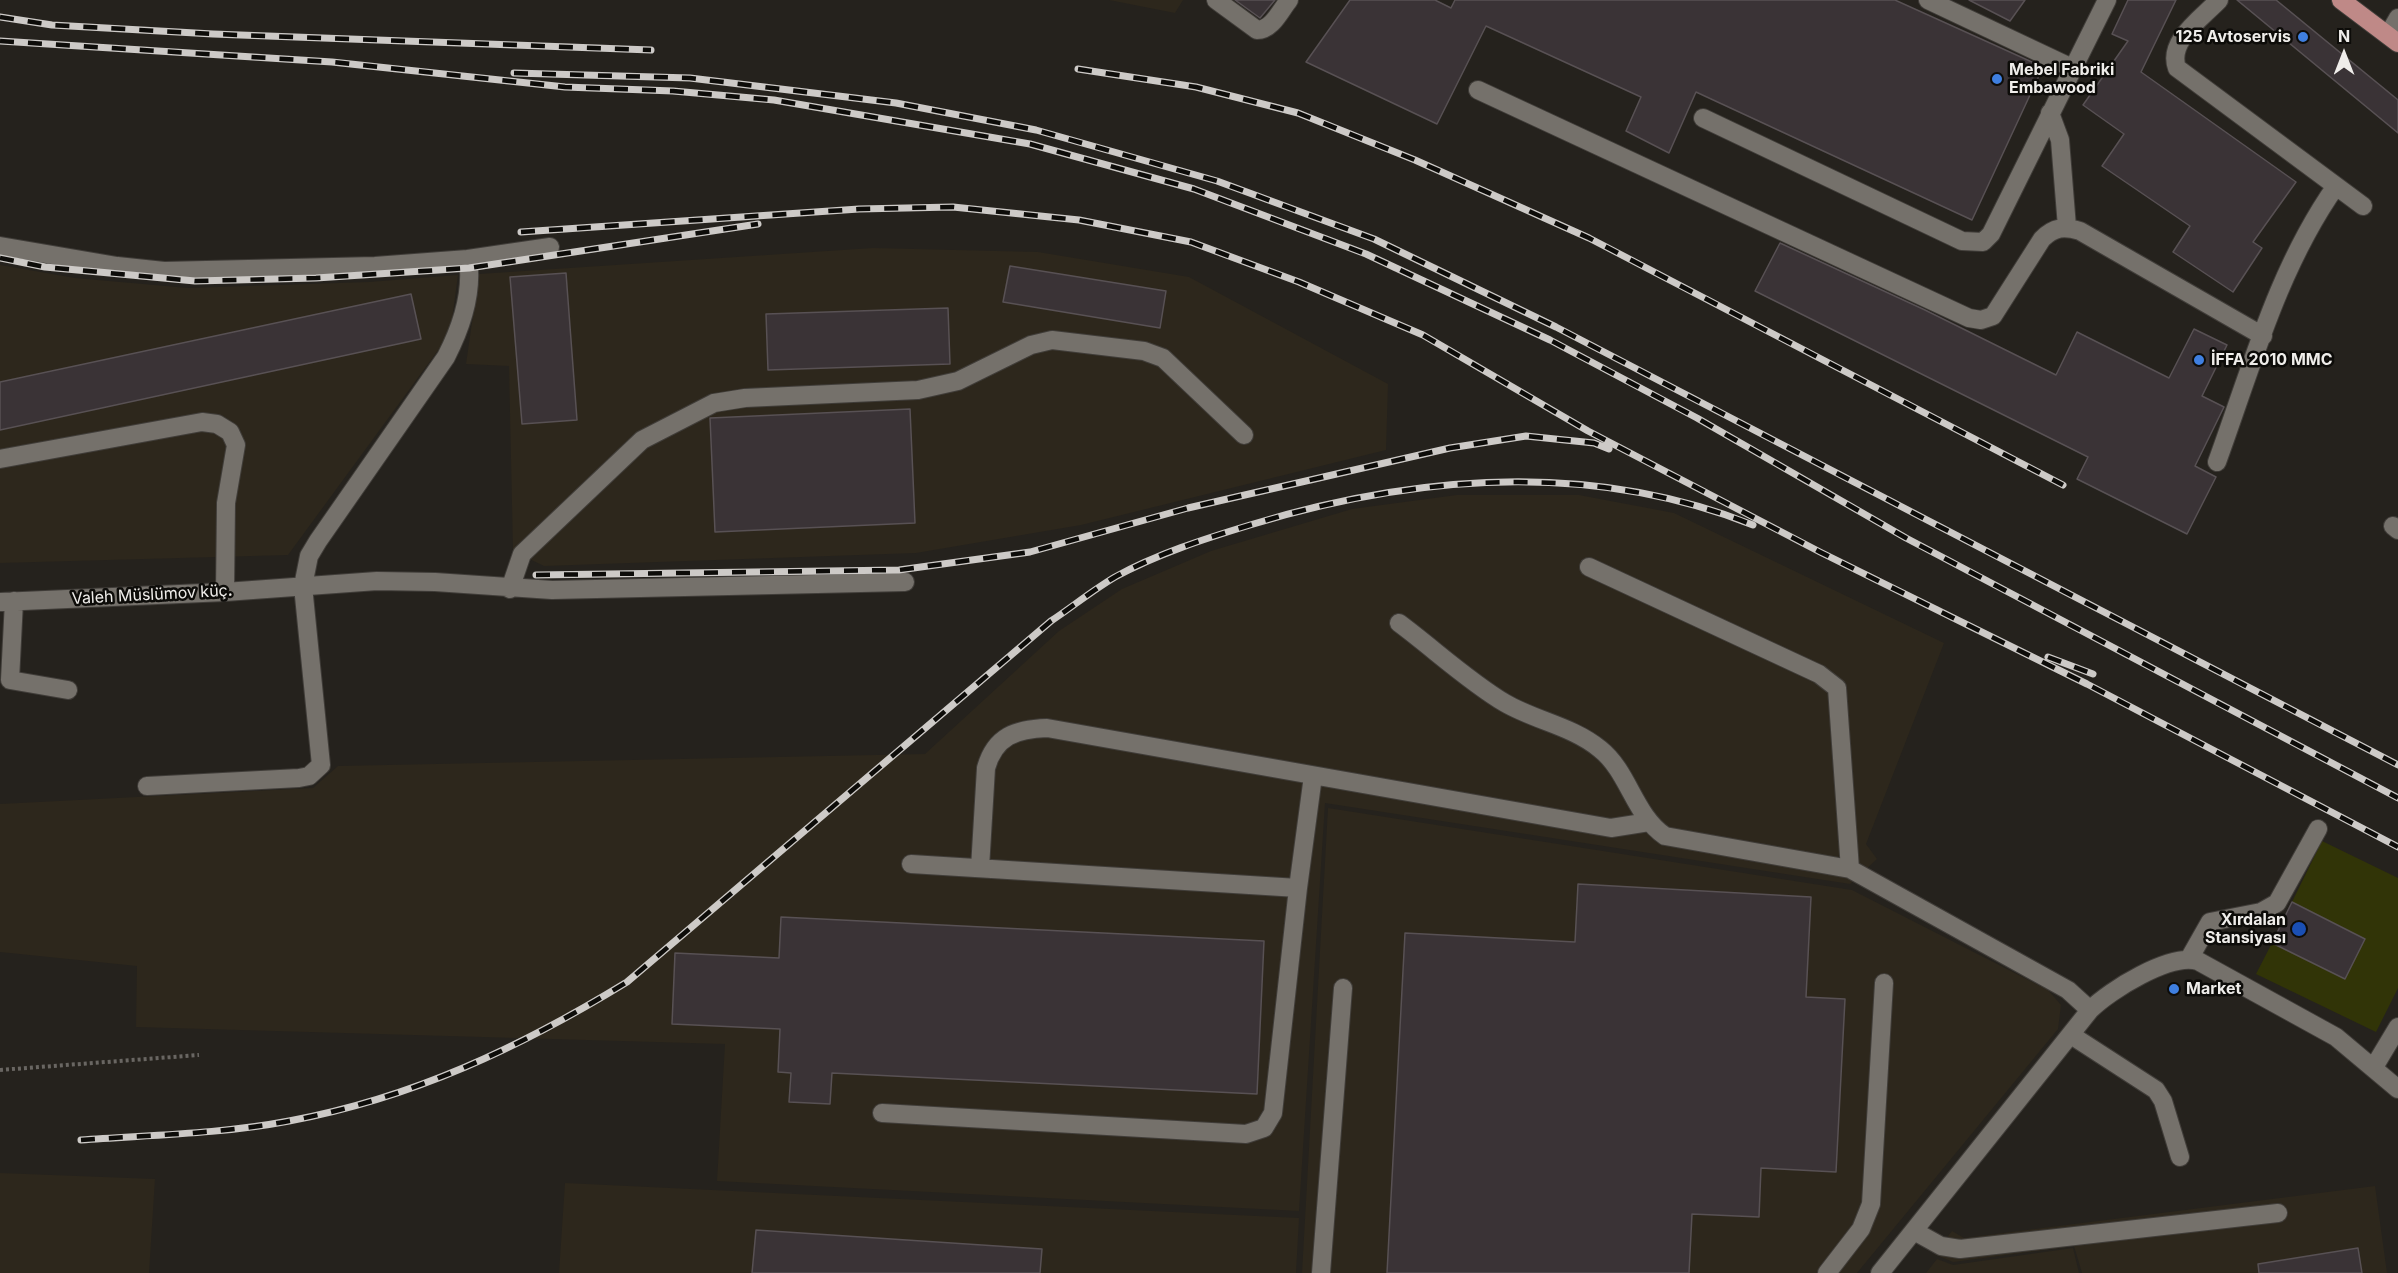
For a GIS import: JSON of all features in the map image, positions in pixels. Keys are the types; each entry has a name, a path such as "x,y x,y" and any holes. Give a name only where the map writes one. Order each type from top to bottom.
{"main road":[{"path":"2346,4 2396,32"},
{"path":"2346,4 2398,55"}],"street":[{"path":"1216,0 1257,30 1264,30 1289,0"},
{"path":"1928,0 2072,68"},
{"path":"1703,118 1962,241 1983,242 1991,234 2107,0"},
{"path":"2219,0 2179,42 2174,59 2177,68 2363,206"},
{"path":"1478,90 1969,318 1981,320 1993,316 2042,238 2051,230 2067,227 2080,231 2263,336"},
{"path":"2050,113 2060,140 2067,227"},
{"path":"2217,462 2263,336 2305,236 2336,186"},
{"path":"0,246 117,266 164,270 342,267 468,259 550,247"},
{"path":"147,786 298,778 315,772 321,765 303,586 309,556 431,382 454,342 464,313 468,259"},
{"path":"510,589 522,554 642,440 714,403 745,398 918,390 958,381 1031,345 1052,340 1144,351 1163,358 1244,435"},
{"path":"0,459 202,422 217,424 230,432 236,445 226,503 225,592"},
{"path":"1589,567 1820,674 1837,688 1850,869"},
{"name":"Valeh Müslümov küç.","path":"7,601 225,592 377,581 435,582 510,589 618,590 905,582"},
{"path":"7,601 10,680 68,690"},
{"path":"1399,623 1503,702 1532,717 1577,733 1602,750 1617,769 1648,822 1665,836 1850,869 2068,990 2090,1010"},
{"path":"980,868 986,768 990,753 1001,740 1025,729 1047,728 1611,828 1648,822"},
{"path":"882,1113 1246,1134 1264,1128 1273,1113 1313,776"},
{"path":"2189,959 2210,922 2261,912 2277,903 2318,829"},
{"path":"911,864 1298,888"},
{"path":"1880,1273 2090,1010 2115,989 2176,960 2189,959 2336,1037 2398,1089"},
{"path":"1827,1273 1861,1229 1871,1204 1884,983"},
{"path":"1321,1273 1343,988"},
{"path":"2374,1067 2398,1027"},
{"path":"2071,1035 2156,1090 2163,1101 2180,1157"},
{"path":"1914,1231 1941,1246 1960,1249 2277,1213"}],"path":[{"path":"0,1070 199,1055"}],"shaded area":[{"path":"1109,0 1183,0 1175,13"},
{"path":"873,248 1038,252 1189,277 1388,384 1386,450 1081,525 916,553 544,566 513,551 509,366 466,364 479,274"},
{"path":"0,265 75,278 188,288 369,282 458,275 450,334 288,555 0,563"},
{"path":"1457,495 1579,495 1674,513 1944,643 1866,844 1877,859 1850,884 1325,803 1299,1211 717,1181 725,1044 136,1027 137,966 0,952 0,804 313,788 338,766 925,754 1059,631 1122,589 1211,551 1352,509"},
{"path":"1328,808 1852,890 2048,990 2061,1005 2058,1029 1857,1273 1302,1273"},
{"path":"0,1173 155,1179 149,1273 0,1273"},
{"path":"565,1183 1299,1218 1296,1273 559,1273"},
{"path":"2375,1186 2387,1273 2082,1273 2074,1246 1953,1262 1934,1254 1952,1231 1964,1238"},
{"path":"2073,1248 2079,1273 1926,1273 1937,1259 1953,1265"}],"green space":[{"path":"2322,841 2398,878 2398,988 2376,1032 2256,974 2272,943 2345,979 2365,939 2292,902"}],"building":[{"path":"1235,0 1275,0 1260,18"},
{"path":"1350,0 1435,0 1451,8 1455,0 1895,0 2043,67 1972,220 1696,92 1669,153 1626,131 1641,97 1486,26 1437,124 1306,62"},
{"path":"1969,0 2025,0 2010,21"},
{"path":"2128,0 2176,0 2141,72 2296,182 2253,242 2262,248 2233,292 2173,252 2190,226 2102,166 2124,134 2083,105 2128,41 2112,34"},
{"path":"2237,0 2276,0 2398,100 2398,133"},
{"path":"1780,243 1925,310 2056,375 2077,332 2169,378 2194,329 2227,345 2202,396 2224,407 2195,466 2216,477 2187,534 2077,479 2088,457 1755,291"},
{"path":"1010,266 1166,291 1160,328 1003,302"},
{"path":"566,273 577,420 522,424 510,277"},
{"path":"411,294 421,339 0,430 0,382"},
{"path":"948,308 950,364 768,370 766,314"},
{"path":"910,409 915,523 715,532 710,418"},
{"path":"1578,884 1811,897 1806,997 1845,999 1836,1172 1761,1168 1759,1217 1692,1214 1689,1273 1387,1273 1405,933 1575,942"},
{"path":"2292,902 2365,939 2345,979 2272,943"},
{"path":"781,917 1264,941 1257,1094 832,1073 830,1104 789,1102 791,1073 778,1072 780,1029 672,1024 675,953 779,958"},
{"path":"756,1230 1042,1249 1040,1273 752,1273"},
{"path":"2358,1248 2362,1273 2259,1273 2258,1264"}],"railway":[{"path":"0,17 52,25 213,34 651,50"},
{"path":"0,41 332,62 565,87 673,91 774,100 1030,144 1194,189 1366,254 1550,340 1697,418 1906,538 2398,798"},
{"path":"1078,69 1196,87 1298,113 1415,160 1589,238 2063,485"},
{"path":"514,73 690,78 896,103 1036,130 1217,181 1374,239 1556,327 2398,765"},
{"path":"521,232 859,209 953,207 1079,220 1191,242 1299,282 1423,335 1588,431 1820,552 2087,684 2398,847"},
{"path":"0,258 45,267 195,281 316,278 469,268 758,224"},
{"path":"536,575 899,570 1030,552 1188,508 1450,448 1526,436 1594,443 1609,449"},
{"path":"81,1140 238,1129 335,1111 422,1084 465,1067 547,1028 627,982 1051,621 1115,577 1181,548 1250,525 1312,508 1375,495 1439,486 1503,482 1566,484 1629,491 1692,505 1753,525"},
{"path":"2048,657 2093,674"}],"place":[{"name":"125 Avtoservis","path":"2303,37"},
{"name":"Mebel Fabriki Embawood","path":"1997,79"},
{"name":"İFFA 2010 MMC","path":"2199,360"},
{"name":"Xırdalan Stansiyası","path":"2299,929"},
{"name":"Market","path":"2174,989"}]}
